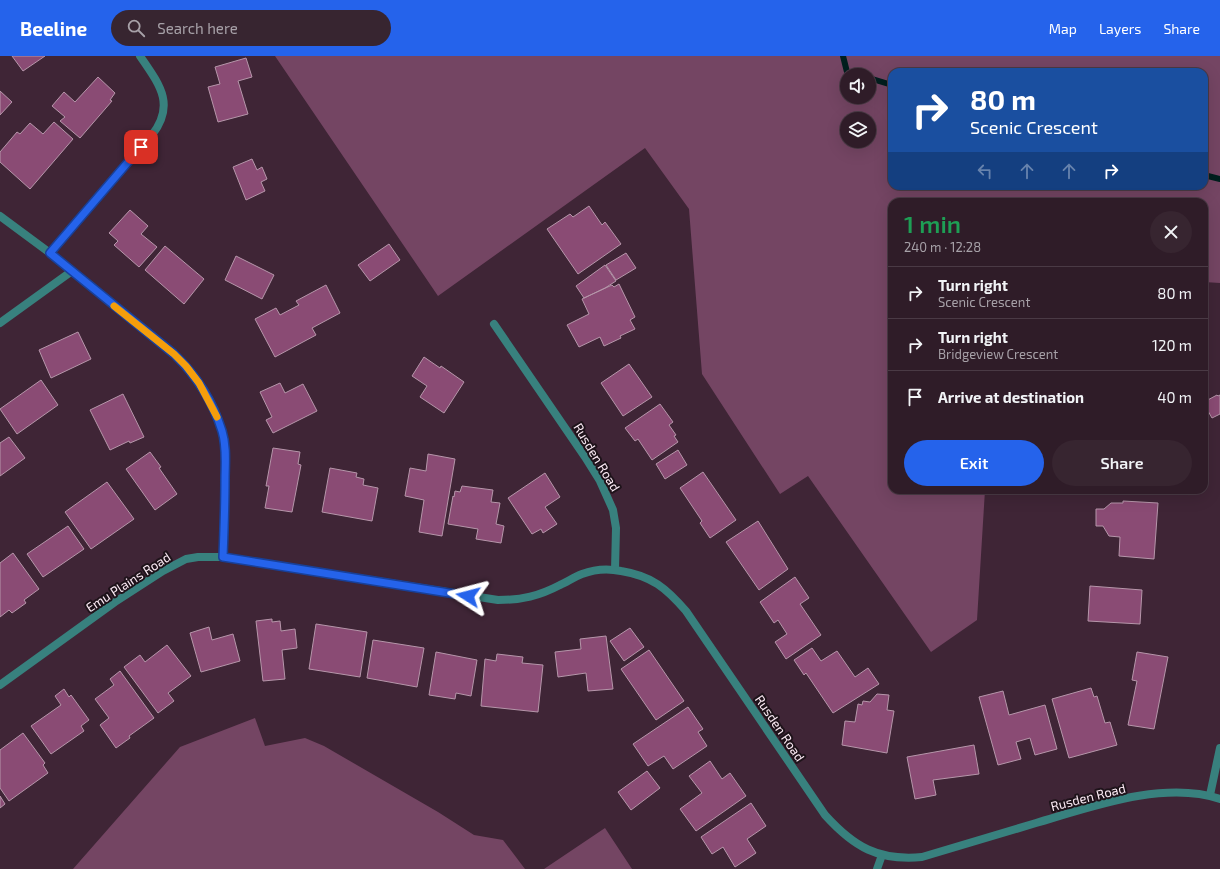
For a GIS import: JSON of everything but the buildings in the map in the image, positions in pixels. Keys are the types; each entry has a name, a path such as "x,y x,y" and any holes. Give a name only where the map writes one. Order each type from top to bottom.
{"street":[{"path":"50,253 152,136 161,123 164,110 162,93 156,80 140,56"},
{"path":"0,216 50,253 182,362 199,383 223,432 226,451 223,557"},
{"path":"0,323 72,271"},
{"name":"Rusden Road","path":"494,324 585,456 600,481 613,510 616,528 615,570 641,575 654,582 676,599 686,611 825,815 848,837 866,849 882,855 902,858 922,857 1098,805 1153,794 1188,792 1210,795 1220,799"},
{"name":"Emu Plains Road","path":"0,685 115,602 175,564 192,558 223,557 498,600 527,598 550,590 580,574 592,570 615,570"},
{"path":"1210,795 1220,748"},
{"path":"877,869 882,855"}],"shaded area":[{"path":"275,56 1220,56 1220,283 1208,282 1208,198 888,198 888,494 985,494 977,620 931,652 808,476 780,494 702,374 689,209 645,148 438,296"},
{"path":"255,718 265,746 305,738 324,746 438,812 474,835 503,840 525,869 73,869 180,747"},
{"path":"605,828 632,869 544,869"}],"waterway":[{"path":"843,56 846,68"},
{"path":"876,80 888,84"},
{"path":"1208,176 1220,179"}],"slow traffic":[{"path":"114,306 174,354 186,366 199,383 217,417"}],"route":[{"path":"141,147 50,253 174,354 186,366 199,383 218,419 223,432 226,451 223,557 468,596"}]}
